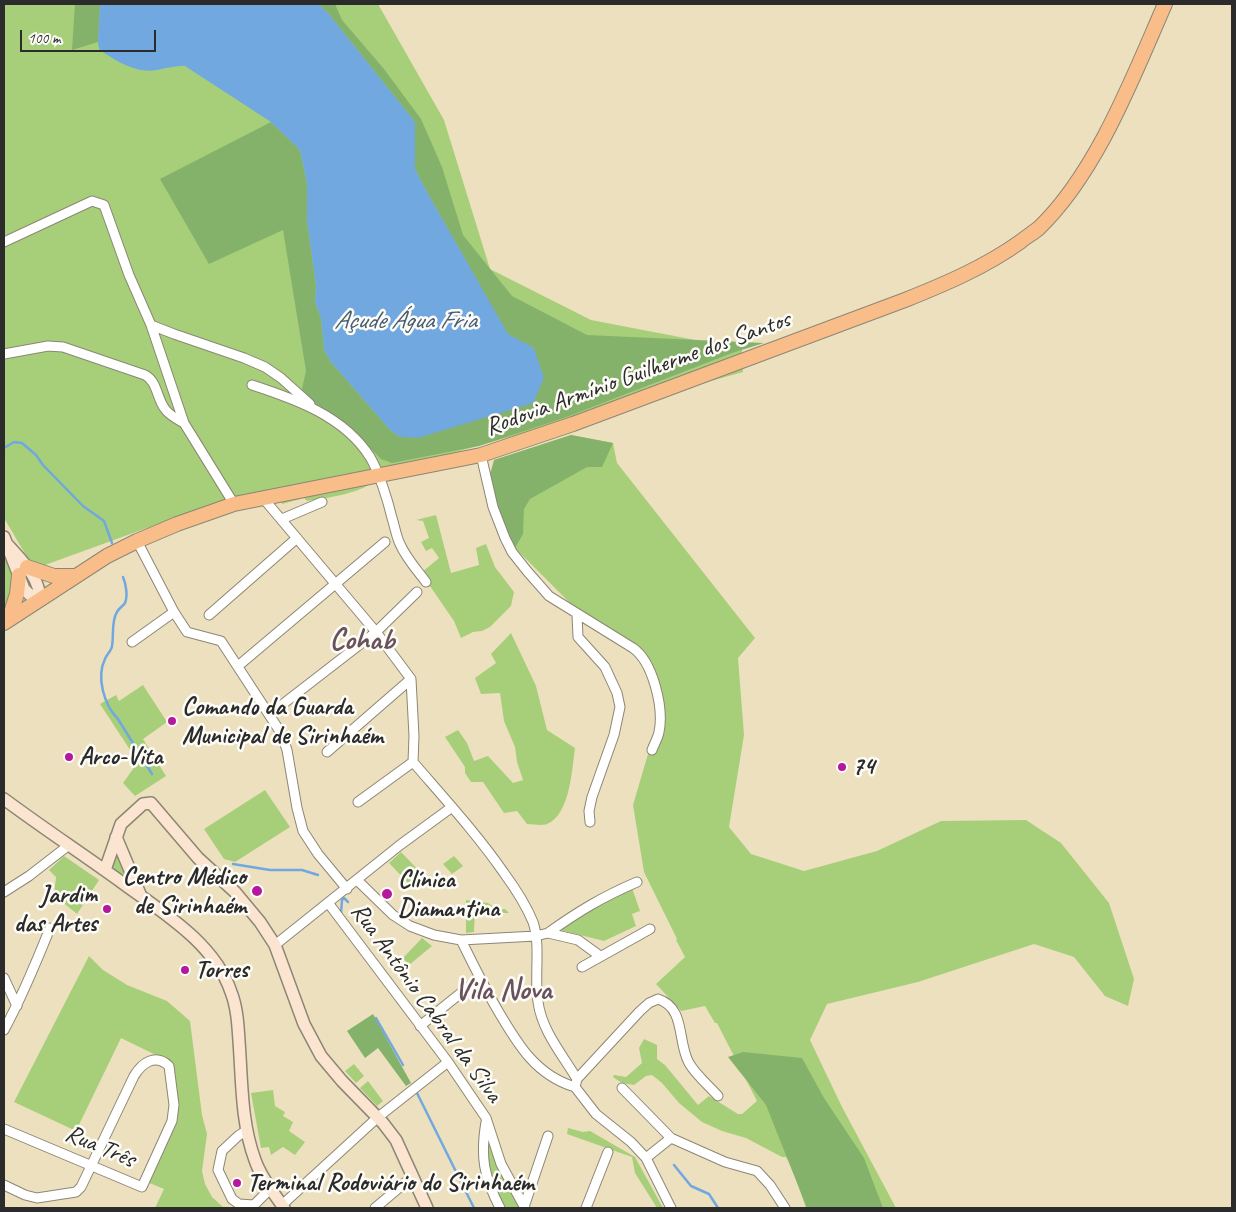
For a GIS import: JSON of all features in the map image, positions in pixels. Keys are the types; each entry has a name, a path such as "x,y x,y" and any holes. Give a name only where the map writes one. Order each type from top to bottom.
{"main road":[{"name":"Rodovia Armínio Guilherme dos Santos","path":"6,621 107,556 177,524 234,504 377,474 481,455 573,424 905,300 957,278 1003,254 1037,229 1054,212 1094,156 1131,81 1165,4"},
{"path":"6,542 23,571 37,582 40,598"},
{"path":"23,571 54,576 76,576"},
{"path":"6,621 23,571"},
{"path":"4,799 140,896 192,937 211,956 227,981 232,994 238,1028 243,1102 254,1159 283,1207"},
{"path":"105,870 116,837 125,820 143,804 151,803 198,858 236,892 276,945 304,1024 321,1056 342,1082 396,1140 427,1208"},
{"path":"116,837 140,896"}],"street":[{"path":"4,242 92,201 104,205 128,275 152,324 184,423 234,504"},
{"path":"152,324 174,334 265,367 281,378 316,410"},
{"path":"4,354 48,346 63,347 146,375 152,379 165,410 171,416 184,423"},
{"path":"252,386 288,397 316,410 337,423 363,448 371,459 377,474 403,551 426,582"},
{"path":"481,455 494,507 512,552 549,596 633,648 643,656 650,668 655,685 660,720 659,732 652,750"},
{"path":"263,498 376,632 411,679 414,736 413,762 487,848 509,880 533,923 536,936 537,997 542,1017 557,1049 596,1114 631,1142 646,1158 671,1208"},
{"path":"282,519 322,502"},
{"path":"209,615 297,538"},
{"path":"137,541 174,612 187,632 221,641 270,714 281,733 285,745 303,831 342,893"},
{"path":"238,666 385,542"},
{"path":"270,714 376,632 417,592"},
{"path":"132,642 174,612"},
{"path":"577,615 578,637 605,667 617,693 620,707 614,735 592,797 589,811 590,822"},
{"path":"327,752 411,679"},
{"path":"358,802 413,762"},
{"path":"276,945 400,845 452,808"},
{"path":"4,892 29,876 69,845"},
{"path":"357,880 392,915 410,926 434,935 462,940 536,936 548,933 586,906 610,893 637,882"},
{"name":"Rua Antônio Cabral da Silva","path":"329,904 448,1062 486,1118 501,1164 524,1208"},
{"path":"4,1030 17,1006 50,928"},
{"path":"582,967 650,929"},
{"path":"548,933 578,940 600,956"},
{"path":"462,940 481,980 526,1055 552,1077 576,1083"},
{"path":"4,978 17,1006"},
{"path":"420,1026 466,988"},
{"path":"576,1083 640,1011 649,1003 658,999 674,1010 679,1021 688,1061 718,1096"},
{"name":"Rua Três","path":"4,1128 90,1165 142,1186 172,1121 174,1105 169,1066 162,1061 154,1060 147,1061 140,1066 90,1165"},
{"path":"283,1207 377,1118 448,1062"},
{"path":"622,1088 671,1138 724,1162 757,1171 770,1185 785,1208"},
{"path":"486,1118 482,1147 483,1159 490,1186 500,1208"},
{"path":"247,1130 222,1151 218,1167 219,1173 232,1199 239,1204 254,1205 271,1188"},
{"path":"524,1208 548,1136"},
{"path":"646,1158 671,1138"},
{"path":"586,1208 608,1152"},
{"path":"4,1185 25,1195 37,1198 76,1192 81,1187 90,1165"},
{"path":"375,1208 413,1176"}],"green space":[{"path":"4,4 378,4 444,120 490,269 591,320 742,349 743,372 377,474 158,524 34,569 4,518"},
{"path":"75,4 100,4 98,42 72,50"},
{"path":"318,4 335,4 342,20 384,69 421,119 442,167 463,235 512,296 587,335 764,343 732,353 564,418 479,446 392,463 381,459 355,433 301,393 306,371 283,230 209,264 160,179 271,122 300,150 307,183 307,220 316,286 315,302 321,318 324,349 330,361 391,431 400,437 534,348 508,335 427,192 415,169 415,122 327,12"},
{"path":"571,435 613,443 617,463 755,638 738,658 744,735 729,827 751,854 804,871 877,851 941,821 1026,820 1061,843 1109,903 1134,979 1128,1006 1105,996 1074,957 1034,944 918,982 827,1004 810,1040 842,1107 896,1208 806,1208 792,1168 786,1157 782,1157 746,1138 722,1131 702,1122 679,1103 662,1083 652,1075 646,1076 634,1085 622,1083 613,1077 614,1075 626,1077 642,1063 639,1048 644,1039 657,1045 657,1059 665,1065 698,1105 709,1096 738,1114 742,1114 757,1101 717,1023 715,1023 705,1006 681,1011 656,984 685,957 644,872 633,805 658,720 651,667 578,611 515,548 500,516 494,460"},
{"path":"571,435 613,443 602,467 587,467 530,499 524,509 523,534 515,548 500,516 489,478 494,460"},
{"path":"372,482 360,489 332,497 307,501 304,498 282,504 281,501"},
{"path":"436,515 451,573 479,565 476,548 486,544 495,567 514,592 511,606 490,627 461,638 454,621 421,573 439,558 432,548 426,551 421,542 429,538 423,521 416,520"},
{"path":"4,546 16,585 4,614"},
{"path":"511,633 536,686 547,730 575,748 571,779 565,802 555,819 545,825 527,824 517,811 504,813 483,782 471,782 465,773 465,767 445,737 458,730 467,743 474,761 488,756 513,783 523,780 517,762 515,747 504,721 500,693 481,694 475,678 496,663 491,654"},
{"path":"143,685 167,722 143,739 166,776 135,796 123,783 138,762 100,704 116,695 119,701"},
{"path":"265,790 290,827 235,862 224,859 204,829"},
{"path":"117,846 130,881 111,867"},
{"path":"401,852 423,875 411,886 389,863"},
{"path":"64,856 99,880 77,914 54,895 56,877 49,870"},
{"path":"454,856 463,866 452,874 443,864"},
{"path":"632,888 640,911 632,914 636,926 604,941 556,929 604,897"},
{"path":"466,900 488,903 498,910 505,909 509,913 487,913 487,908 475,908 474,932 466,933"},
{"path":"422,938 432,946 409,965 403,958"},
{"path":"89,956 103,970 127,985 167,1001 190,1021 202,1115 207,1134 202,1171 205,1184 212,1197 224,1208 155,1208 164,1189 147,1182 175,1123 168,1061 121,1038 76,1131 14,1102"},
{"path":"373,1014 411,1083 406,1086 378,1048 365,1058 347,1031"},
{"path":"743,1052 802,1058 824,1098 864,1158 883,1208 807,1208 766,1105 728,1057"},
{"path":"354,1064 364,1076 356,1083 345,1071"},
{"path":"368,1081 383,1101 377,1106 360,1088"},
{"path":"273,1090 275,1106 285,1112 283,1116 293,1122 289,1131 305,1142 295,1155 283,1147 271,1155 269,1147 261,1148 251,1093"},
{"path":"568,1128 583,1132 590,1131 635,1157 663,1208 657,1208 635,1173 632,1157 567,1134"},
{"path":"488,1134 522,1208 504,1208 493,1182 488,1163"}],"water":[{"name":"Açude Água Fria","path":"100,4 318,4 327,12 415,122 415,169 427,192 508,334 534,348 544,378 533,403 418,438 400,437 391,431 330,361 324,349 321,318 315,302 316,286 307,220 307,183 300,150 271,122 185,66 149,71 142,70 126,66 99,49"}],"waterway":[{"path":"4,448 14,442 22,443 36,455 43,465 83,506 104,521 112,543"},
{"path":"123,577 126,600 115,616 112,648 102,666 101,682 105,699 152,774"},
{"path":"233,864 270,870 302,870 318,875"},
{"path":"341,913 342,900 344,898 348,902"},
{"path":"376,1018 403,1065"},
{"path":"416,1091 474,1208"},
{"path":"674,1165 691,1186 709,1194 718,1208"}],"place":[{"name":"Comando da Guarda Municipal de Sirinhaém","path":"172,721"},
{"name":"Arco-Vita","path":"69,757"},
{"name":"74","path":"842,767"},
{"name":"Centro Médico de Sirinhaém","path":"257,891"},
{"name":"Clínica Diamantina","path":"387,894"},
{"name":"Jardim das Artes","path":"107,909"},
{"name":"Torres","path":"185,970"},
{"name":"Terminal Rodoviário do Sirinhaém","path":"237,1183"}],"district":[{"name":"Cohab","path":"362,641"},
{"name":"Vila Nova","path":"503,991"}]}
